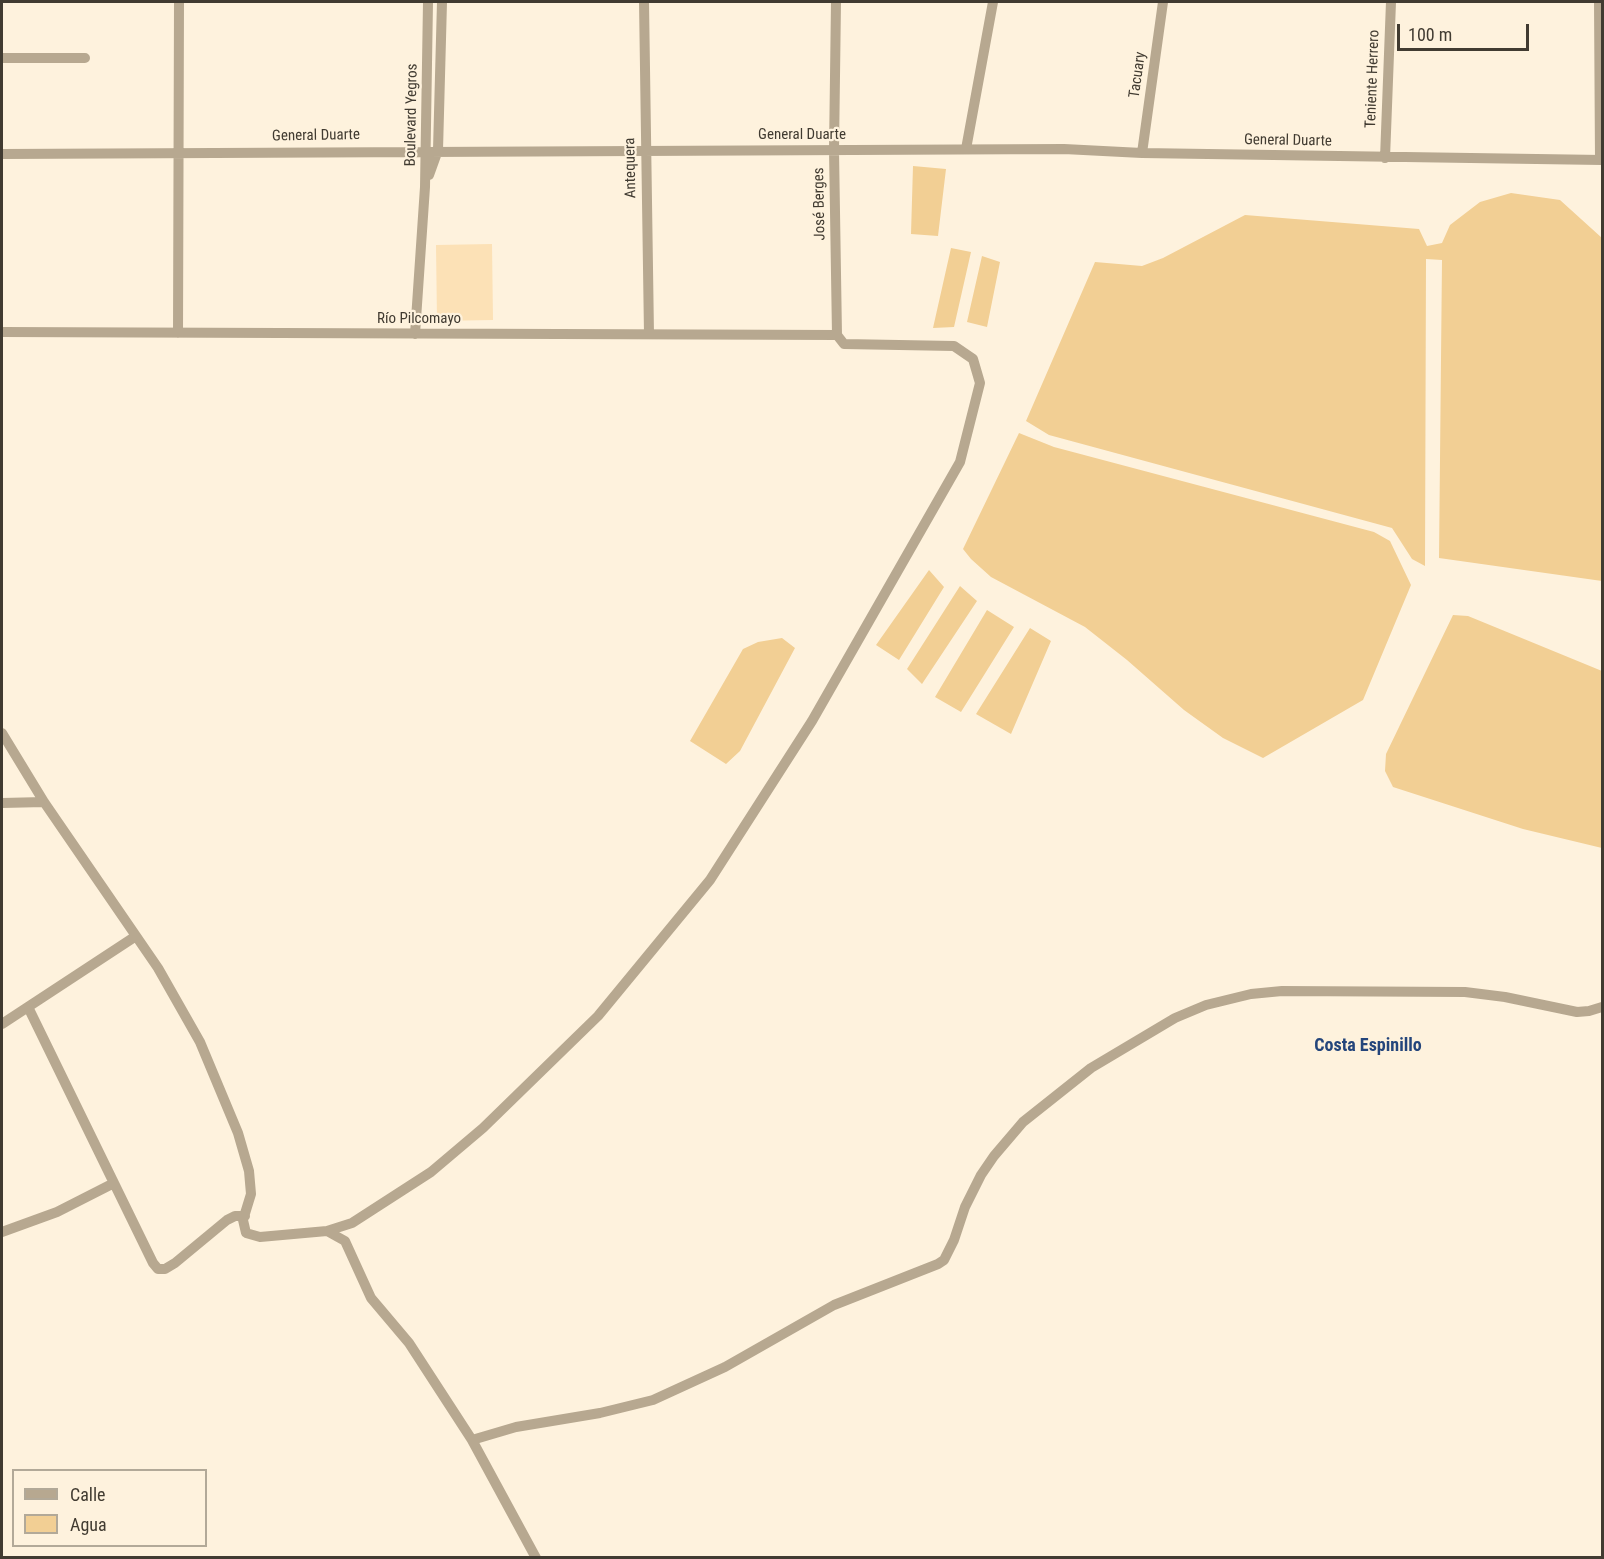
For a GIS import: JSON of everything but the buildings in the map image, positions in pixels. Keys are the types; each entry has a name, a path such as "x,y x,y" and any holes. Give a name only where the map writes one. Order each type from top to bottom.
{"street":[{"path":"178,333 179,2"},
{"name":"Boulevard Yegros","path":"428,2 432,150"},
{"name":"Boulevard Yegros","path":"415,334 425,187 432,150 442,2"},
{"name":"Antequera","path":"644,2 649,334"},
{"name":"José Berges","path":"836,2 834,150 837,335"},
{"path":"966,149 993,2"},
{"name":"Tacuary","path":"1142,153 1163,2"},
{"name":"Teniente Herrero","path":"1385,158 1391,2"},
{"path":"1599,2 1601,160"},
{"path":"2,58 85,58"},
{"name":"General Duarte","path":"2,154 432,150 1064,149 1142,153 1385,158 1601,160"},
{"name":"Río Pilcomayo","path":"2,332 837,335 844,344 954,346 974,359 980,383 960,462 812,721 710,880 598,1016 483,1128 431,1172 352,1223 327,1231"},
{"path":"2,733 44,802 158,968 200,1042 238,1133 249,1172 251,1194 243,1220 246,1233 260,1237 327,1231 345,1241 371,1298 409,1343 472,1440 536,1557"},
{"path":"2,803 44,802"},
{"path":"2,1024 136,936"},
{"path":"472,1440 516,1427 600,1413 653,1400 725,1367 834,1305 938,1264 944,1260 954,1240 965,1207 981,1175 1023,1122 1091,1068 1175,1018 1206,1005 1258,993 1282,991 1465,992 1505,997 1577,1012 1602,1007"},
{"path":"28,1007 153,1263 158,1269 165,1269 175,1263 227,1220 235,1216 244,1216"},
{"path":"2,1232 57,1212 114,1184"}],"shaded area":[{"path":"492,244 493,320 437,321 436,245"}],"water":[{"path":"913,166 946,169 938,236 911,234"},
{"path":"1511,193 1560,200 1602,238 1602,581 1439,558 1442,260 1426,259 1425,566 1412,559 1392,528 1049,435 1026,421 1095,262 1142,266 1163,258 1245,215 1419,229 1427,246 1442,243 1450,225 1480,202"},
{"path":"951,248 971,252 954,327 933,328"},
{"path":"982,256 1000,262 987,327 967,322"},
{"path":"1019,433 1054,447 1374,532 1390,541 1411,585 1363,700 1263,758 1223,738 1184,710 1085,627 991,577 963,549"},
{"path":"929,570 944,587 899,660 876,645"},
{"path":"960,586 977,601 922,684 907,669"},
{"path":"987,610 1014,627 961,712 935,697"},
{"path":"1453,615 1468,616 1602,671 1602,848 1523,829 1393,787 1385,771 1386,754"},
{"path":"1030,628 1051,641 1011,734 976,714"},
{"path":"782,638 795,648 740,751 726,764 690,741 743,649 758,642"}],"district":[{"name":"Costa Espinillo","path":"1368,1046"}]}
